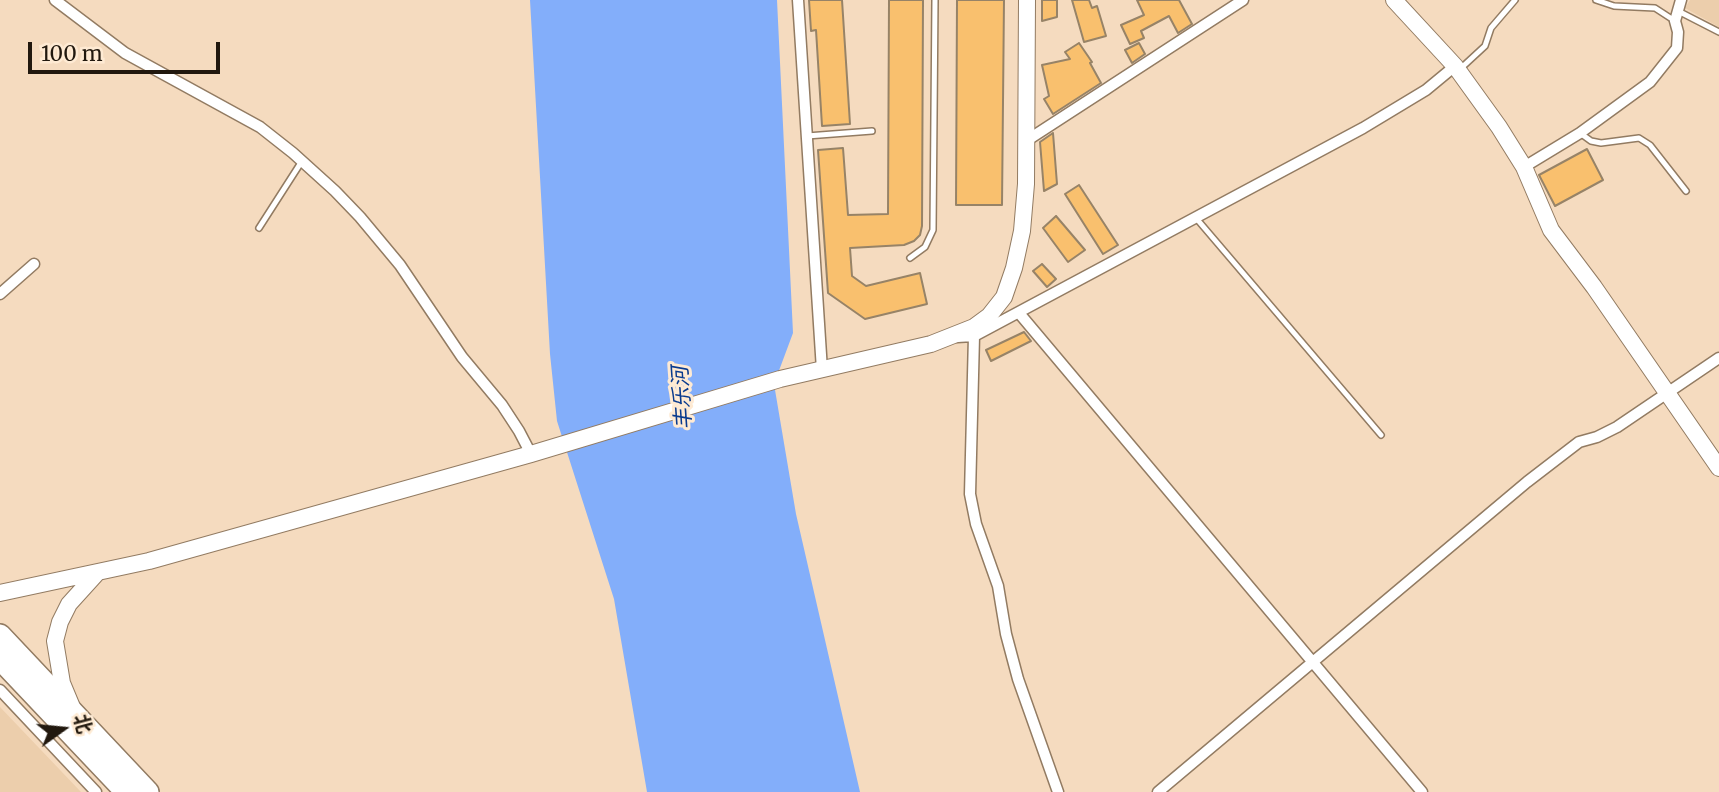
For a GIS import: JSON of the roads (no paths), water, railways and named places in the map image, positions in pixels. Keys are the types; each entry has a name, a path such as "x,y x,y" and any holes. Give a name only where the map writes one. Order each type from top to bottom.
{"highway":[{"path":"0,635 148,792"},
{"path":"0,659 126,792"}],"main road":[{"path":"0,593 149,561 531,454 780,379 954,337 974,327 989,316 1004,297 1022,231 1025,196 1027,0"},
{"path":"1394,0 1457,68 1499,127 1524,167 1550,230 1594,287 1719,468"},
{"path":"76,716 62,683 55,641 69,604 98,572"}],"street":[{"path":"55,0 80,22 125,53 242,115 277,139 302,161 360,217 400,265 461,357 513,422 531,454"},
{"path":"798,0 822,370"},
{"path":"1026,141 1243,0"},
{"path":"1524,167 1640,92 1660,72 1678,43 1678,11"},
{"path":"954,337 974,336 1019,313 1363,128 1457,68"},
{"path":"0,293 34,264"},
{"path":"1019,313 1422,792"},
{"path":"974,336 970,494 976,524 998,586 1006,634 1018,679 1058,792"},
{"path":"1158,792 1527,482 1579,442 1617,427 1719,358"},
{"path":"0,690 96,792"}],"lane":[{"path":"910,258 925,247 933,230 935,0"},
{"path":"1457,68 1485,46 1492,28 1515,0"},
{"path":"1596,0 1614,6 1678,11 1719,32"},
{"path":"807,136 872,131"},
{"path":"1580,133 1601,144 1639,138 1650,145 1686,191"},
{"path":"259,228 302,161"},
{"path":"1196,218 1381,435"}],"water":[{"name":"丰乐河","path":"530,0 777,0 793,333 774,384 796,514 860,792 647,792 614,599 557,421 550,354"}]}
